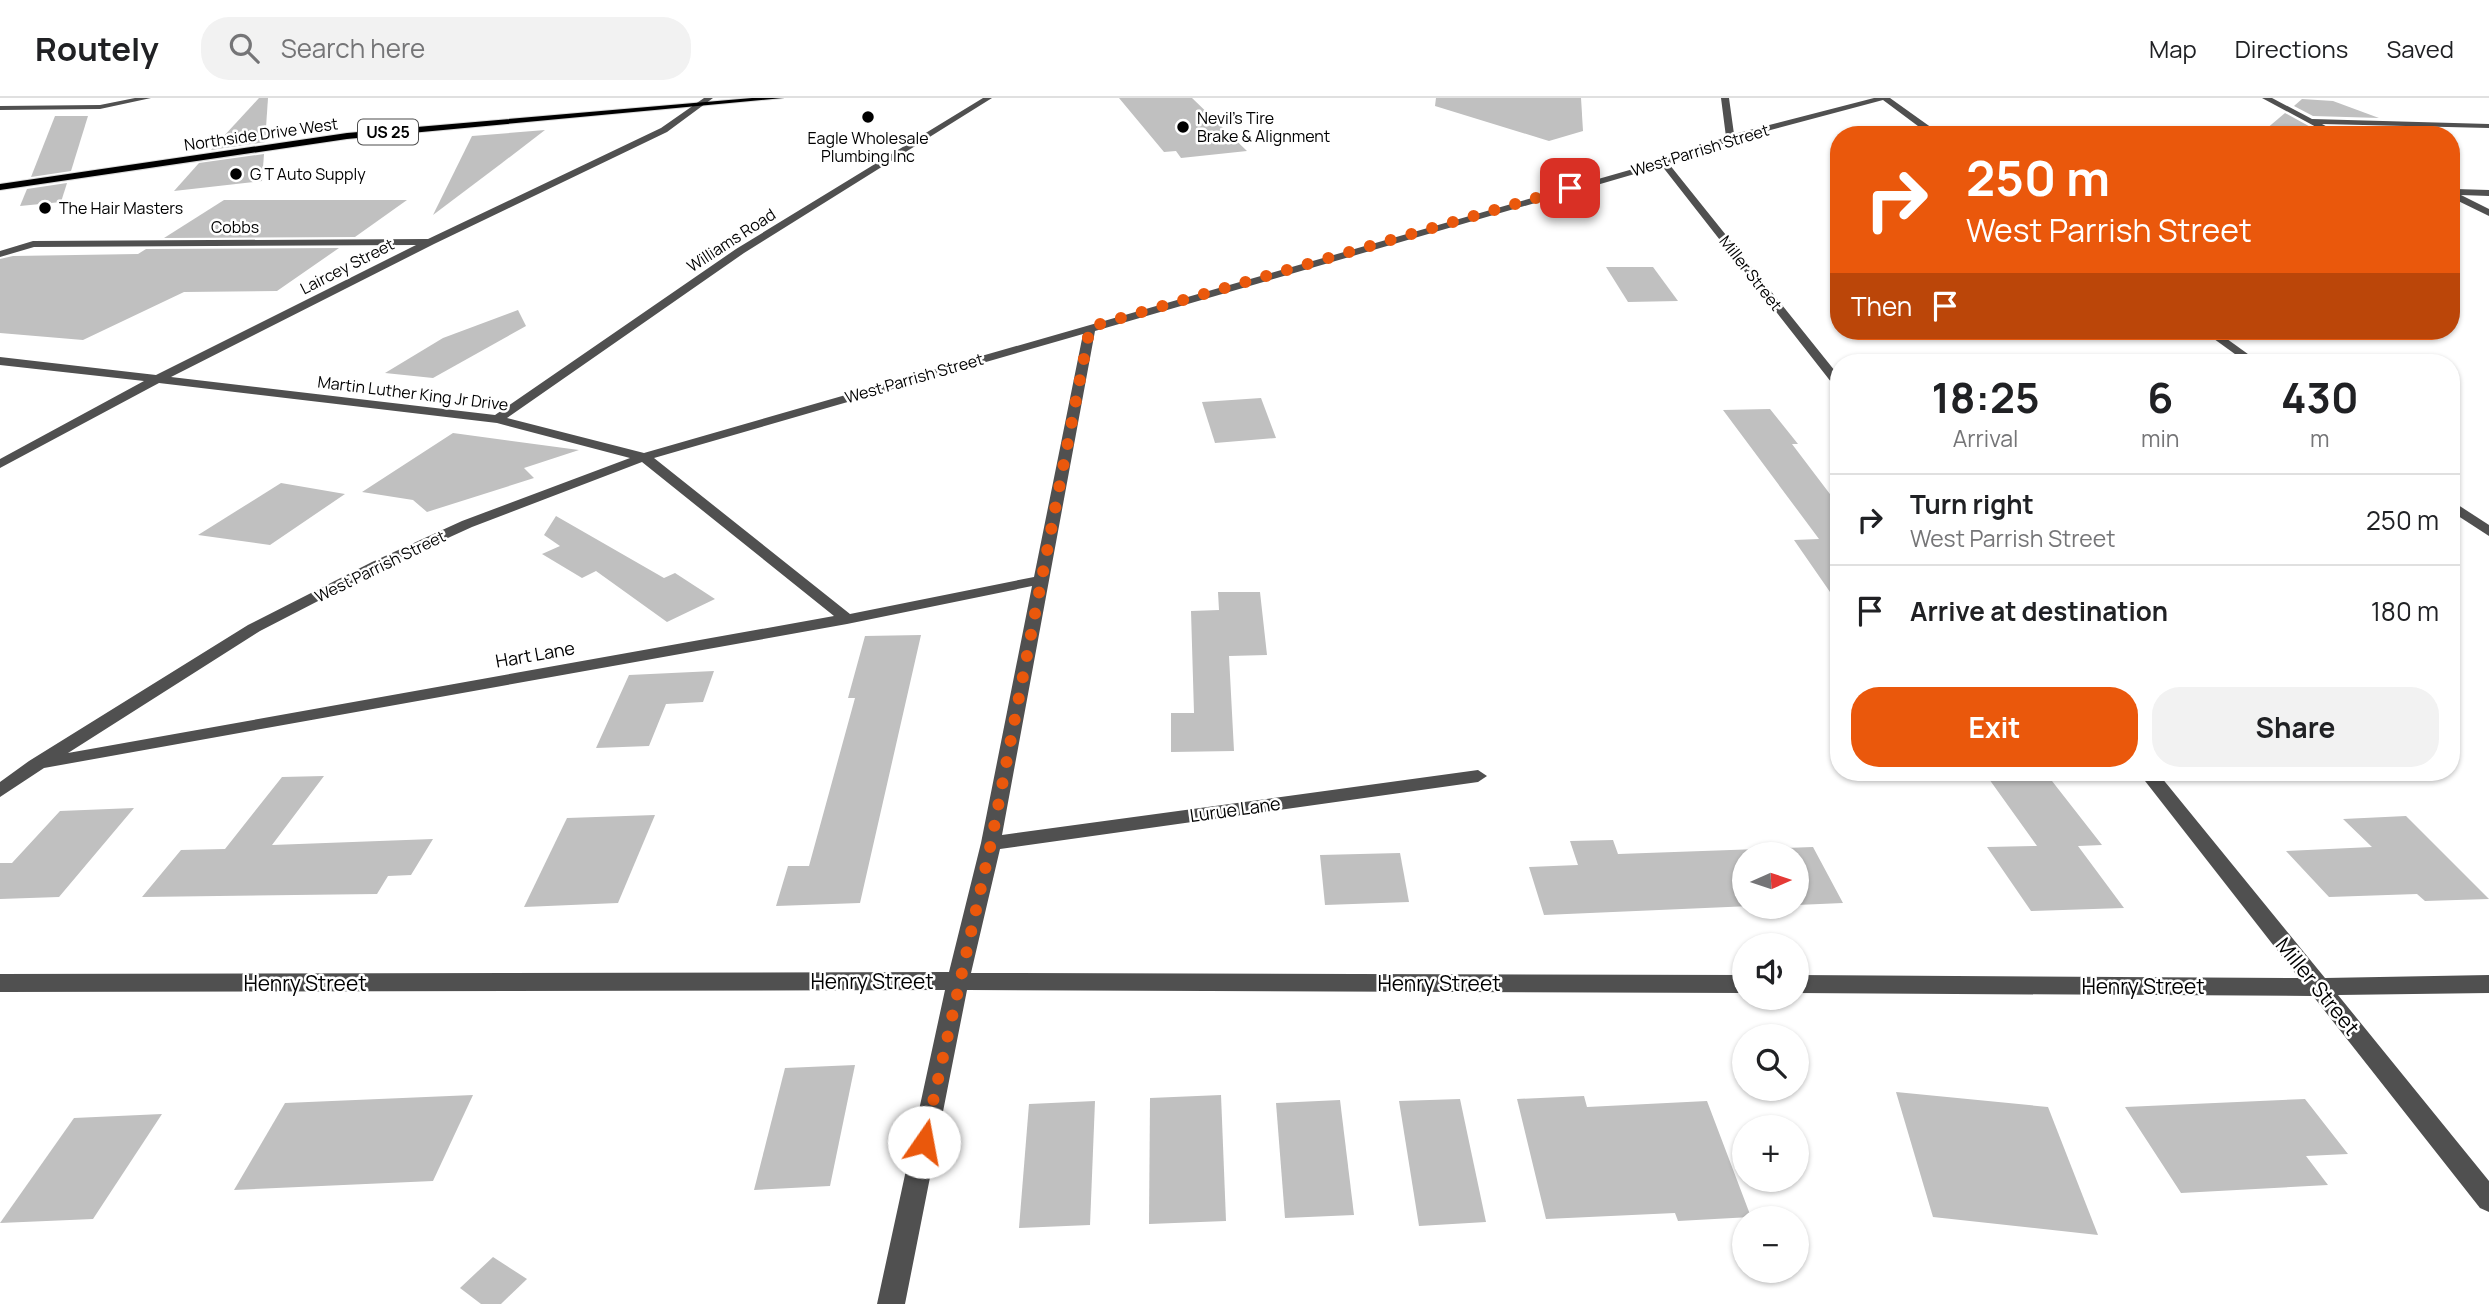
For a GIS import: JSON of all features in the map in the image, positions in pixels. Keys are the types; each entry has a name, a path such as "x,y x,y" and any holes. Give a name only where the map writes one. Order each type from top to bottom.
{"main road":[{"name":"Northside Drive West","path":"0,180 220,145 456,118 685,98"},
{"name":"Northside Drive West","path":"0,187 347,136 706,101 779,98"}],"street":[{"path":"0,107 22,98"},
{"path":"0,107 100,107 147,98"},
{"name":"Williams Road","path":"497,419 740,251 988,98"},
{"path":"1725,98 1730,138"},
{"path":"1884,98 1923,126"},
{"name":"West Parrish Street","path":"0,791 36,765 254,628 377,565 467,524 644,457 1664,163 1730,138 1884,98"},
{"path":"2266,98 2321,126"},
{"name":"Laircey Street","path":"0,464 158,379 430,242 664,130 706,101"},
{"path":"2312,121 2489,126"},
{"name":"Miller Street","path":"1664,163 1830,373"},
{"path":"2460,193 2489,193"},
{"path":"2460,197 2489,213"},
{"name":"Cobbs","path":"0,254 33,244 430,242"},
{"path":"891,1304 958,981 991,843 1090,327"},
{"path":"2222,340 2242,354"},
{"name":"Martin Luther King Jr Drive","path":"0,361 497,419 644,457 847,619"},
{"path":"2460,512 2489,532"},
{"name":"Hart Lane","path":"36,765 847,619 1041,580"},
{"name":"Lurue Lane","path":"991,843 1478,776"},
{"name":"Miller Street","path":"2154,781 2489,1200"},
{"name":"Henry Street","path":"0,983 958,981 1732,984"},
{"name":"Henry Street","path":"1809,984 2318,987 2489,984"}],"building":[{"path":"259,98 268,98 265,142 211,150"},
{"name":"Nevil's Tire Brake & Alignment","path":"1119,98 1192,98 1247,151 1181,158 1176,151 1164,152"},
{"path":"1436,98 1581,98 1583,131 1549,141 1435,106"},
{"path":"2302,99 2333,101 2379,118 2313,116 2294,106"},
{"path":"2285,113 2309,126 2270,126"},
{"path":"55,116 88,116 71,171 31,177"},
{"path":"545,130 502,163 433,215 472,136"},
{"name":"G T Auto Supply","path":"264,154 262,181 174,191 199,163"},
{"path":"67,183 61,202 20,206 27,189"},
{"path":"224,200 407,200 355,237 164,238"},
{"path":"339,248 277,291 184,292 83,340 0,333 0,259 13,256 138,254 146,249"},
{"path":"1606,267 1653,267 1678,301 1628,302"},
{"path":"518,310 526,326 433,378 385,373 443,338"},
{"path":"1261,398 1276,438 1215,443 1202,402"},
{"path":"1770,409 1798,444 1792,444 1830,494 1830,592 1794,540 1819,539 1723,410"},
{"path":"453,433 579,450 524,468 534,478 427,512 413,500 362,492"},
{"path":"281,483 345,494 270,545 198,535"},
{"path":"556,516 664,578 675,573 715,599 667,622 596,571 582,578 542,554 560,546 544,535"},
{"path":"1218,592 1260,592 1267,655 1229,656 1234,751 1171,752 1171,713 1194,713 1191,611 1219,610"},
{"path":"921,635 860,903 776,906 788,866 809,866 855,698 848,698 865,636"},
{"path":"714,671 703,702 666,704 649,746 596,748 629,675"},
{"path":"324,776 272,845 433,839 411,875 388,876 377,894 142,897 181,850 225,849 282,777"},
{"path":"1990,781 2052,781 2102,845 2078,846 2124,908 2031,911 1987,847 2037,846"},
{"path":"134,808 59,897 0,899 0,863 12,863 60,811"},
{"path":"655,815 618,903 524,907 567,818"},
{"path":"2406,816 2489,899 2425,901 2417,894 2329,897 2286,851 2372,847 2343,819"},
{"path":"1613,840 1618,854 1732,850 1732,907 1544,915 1529,867 1578,865 1570,841"},
{"path":"1810,847 1813,847 1843,903 1810,904"},
{"path":"1400,853 1409,902 1325,905 1320,855"},
{"path":"855,1065 830,1186 754,1190 785,1068"},
{"path":"1896,1092 2048,1107 2098,1235 1933,1217"},
{"path":"473,1095 433,1181 234,1190 285,1103"},
{"path":"1221,1095 1226,1221 1149,1224 1150,1098"},
{"path":"1584,1096 1587,1107 1707,1101 1732,1167 1732,1192 1742,1192 1747,1206 1732,1206 1732,1218 1678,1221 1675,1213 1546,1219 1517,1099"},
{"path":"1460,1099 1486,1222 1419,1226 1399,1101"},
{"path":"2305,1099 2348,1154 2306,1156 2328,1185 2181,1193 2125,1107"},
{"path":"1340,1100 1354,1215 1285,1218 1276,1103"},
{"path":"1095,1101 1090,1225 1019,1228 1029,1104"},
{"path":"162,1114 93,1219 0,1223 74,1118"},
{"path":"493,1257 527,1279 501,1304 481,1304 460,1288"}],"place":[{"name":"Eagle Wholesale Plumbing Inc","path":"868,117"},
{"name":"Nevil's Tire Brake & Alignment","path":"1183,127"},
{"name":"G T Auto Supply","path":"236,174"},
{"name":"The Hair Masters","path":"45,208"}],"route":[{"path":"924,1142 991,843 1090,327 1570,188"}]}
